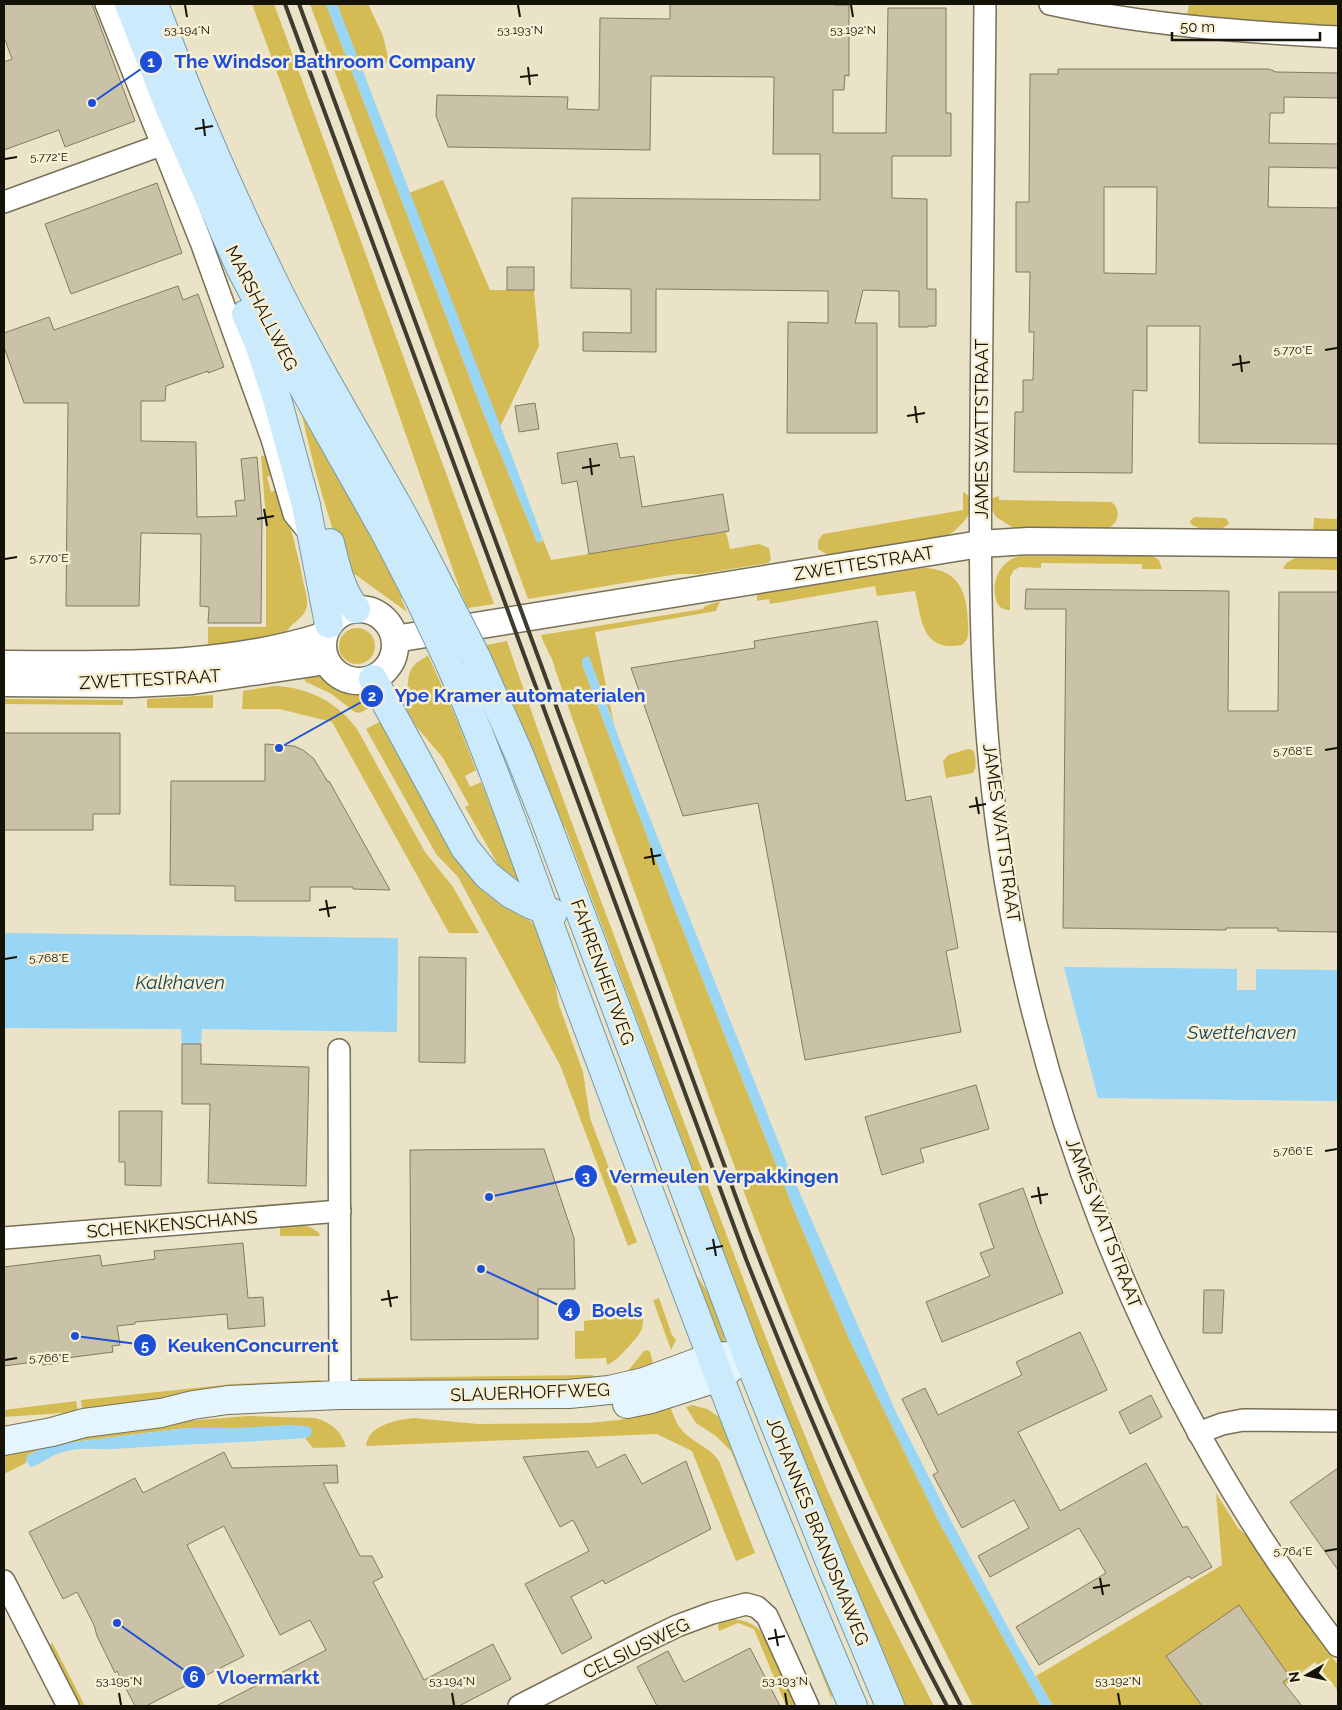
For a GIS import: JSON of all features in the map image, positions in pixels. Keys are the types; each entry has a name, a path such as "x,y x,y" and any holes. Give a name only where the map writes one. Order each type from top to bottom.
{"main road":[{"name":"MARSHALLWEG","path":"129,4 170,109 240,267 299,380 387,536 433,598"},
{"name":"MARSHALLWEG","path":"154,4 180,72 218,161 267,268 306,344 397,504 433,598"},
{"path":"240,267 241,303 259,344 277,399 313,538 326,640"},
{"path":"306,344 299,380 296,413 301,440 342,585 347,598 356,609"},
{"name":"FAHRENHEITWEG","path":"433,598 476,658 519,754 611,992 747,1355"},
{"name":"FAHRENHEITWEG","path":"433,598 449,662 470,711 716,1367"},
{"path":"373,679 465,848 487,875 511,894 532,906 565,920 586,972 611,992"},
{"name":"SLAUERHOFFWEG","path":"161,1413 194,1415 250,1412 576,1409 602,1407 651,1399 716,1367 747,1355"},
{"name":"JOHANNES BRANDSMAWEG","path":"747,1355 890,1706"},
{"name":"SLAUERHOFFWEG","path":"4,1423 84,1422 161,1413 193,1405 228,1400 340,1395 569,1394 596,1392 716,1367"},
{"name":"JOHANNES BRANDSMAWEG","path":"716,1367 762,1486 854,1706"},
{"name":"SLAUERHOFFWEG","path":"4,1441 52,1432 84,1422"}],"street":[{"name":"MARSHALLWEG","path":"106,4 181,189 272,439 294,514 313,538"},
{"name":"JAMES WATTSTRAAT","path":"985,4 980,544 985,698 994,796 1011,906 1038,1028 1062,1113 1111,1251 1160,1359 1198,1433 1258,1531 1318,1620 1338,1646"},
{"path":"1050,4 1106,14 1204,27 1338,37"},
{"path":"4,202 162,145"},
{"name":"ZWETTESTRAAT","path":"395,639 980,544 1028,541 1338,544"},
{"path":"366,609 376,613 385,620 395,639 393,658 382,674 373,679 362,682 346,679 332,670 326,640 336,616 345,611 366,609"},
{"name":"ZWETTESTRAAT","path":"4,664 190,662 326,640"},
{"name":"ZWETTESTRAAT","path":"4,683 132,684 192,681 326,640"},
{"path":"339,1050 340,1395"},
{"name":"SCHENKENSCHANS","path":"4,1238 340,1211"},
{"path":"1198,1433 1222,1424 1243,1420 1338,1421"},
{"path":"4,1581 68,1706"},
{"name":"CELSIUSWEG","path":"519,1706 677,1626 732,1606 746,1604 757,1607 767,1616 808,1706"}],"shaded area":[{"path":"252,4 274,4 494,604 468,608 461,593 336,234"},
{"path":"310,4 326,4 483,412 537,542 542,541 542,537 551,560 726,532 730,549 759,544 769,548 771,559 768,563 700,574 678,574 528,599"},
{"path":"337,4 368,4 383,36 389,62 362,71"},
{"path":"1189,4 1338,4 1338,28 1187,16"},
{"path":"443,180 490,290 534,290 539,346 500,427 409,193"},
{"path":"301,410 352,497 403,597 401,598 407,612 356,575 348,577 316,473"},
{"path":"271,455 276,474 267,477 271,492 280,489 295,543 306,594 306,610 290,627 285,636 208,653 208,627 266,627 266,518 261,456"},
{"path":"963,492 969,497 971,509 959,527 948,535 828,555 818,549 818,541 823,534 963,510"},
{"path":"999,496 999,500 1111,502 1117,508 1117,518 1109,528 1012,527 996,517 991,508 990,499"},
{"path":"1194,517 1224,518 1227,519 1229,524 1216,529 1199,528 1191,524 1190,521"},
{"path":"1314,518 1338,519 1338,530 1313,530"},
{"path":"1020,556 1152,556 1159,560 1162,569 1142,569 1142,564 1041,563 1041,568 1020,567 1014,570 1010,577 1010,610 1004,609 997,603 995,595 998,574 1007,563"},
{"path":"1295,558 1338,558 1338,570 1283,569 1286,563"},
{"path":"924,568 936,569 946,573 959,584 963,592 966,601 968,632 967,638 962,645 948,646 938,644 931,639 922,623 915,591 877,596 875,586 770,604 769,599 757,601 757,594"},
{"path":"720,601 716,611 595,632 614,724 589,657 582,664 673,905 797,1217 850,1341 939,1522 1041,1706 973,1706 866,1489 808,1356 755,1220 569,710 553,660 541,635 703,609 705,606"},
{"path":"357,628 364,629 370,633 374,639 374,653 370,659 364,663 357,664 350,663 344,659 340,653 339,646 340,639 344,633 350,629"},
{"path":"507,641 583,853 784,1384 839,1517 934,1706 905,1706 834,1538 773,1383 565,827 561,828 486,645"},
{"path":"428,655 456,718 476,770 465,776 470,787 481,782 522,886 500,868 465,807 469,805 443,758 415,725 401,701 406,693 412,668"},
{"path":"321,674 337,685 361,696 372,706 360,713 355,712 330,693 306,682 303,677"},
{"path":"274,686 298,689 310,693 331,704 349,719 357,729 425,852 453,887 479,933 449,933 332,722 279,709 242,709 243,691"},
{"path":"213,695 213,708 147,708 147,699"},
{"path":"4,699 123,700 123,705 4,704"},
{"path":"381,721 451,852 483,891 501,905 530,921 538,929 548,948 559,1005 583,1072 590,1118 637,1242 628,1246 560,1065 458,877 436,854 366,729"},
{"path":"968,749 973,750 975,756 976,765 973,773 946,778 943,761 948,755"},
{"path":"280,1225 306,1226 320,1234 319,1236 280,1236"},
{"path":"695,1273 718,1310 722,1320 725,1341 722,1350 692,1274"},
{"path":"659,1298 672,1335 676,1340 671,1350 653,1300"},
{"path":"640,1306 643,1319 642,1328 617,1359 607,1365 606,1358 575,1359 575,1331 584,1331 584,1321 612,1317"},
{"path":"644,1351 650,1352 654,1367 614,1381 366,1387 358,1381 358,1378 593,1375 595,1380 627,1372"},
{"path":"320,1380 321,1382 316,1386 96,1410 95,1407 82,1409 81,1400 233,1384"},
{"path":"76,1401 78,1412 4,1417 4,1410"},
{"path":"692,1405 707,1409 722,1419 834,1696 831,1697 731,1451 716,1436 696,1423 686,1407"},
{"path":"671,1408 675,1420 682,1430 705,1447 719,1461 755,1553 736,1561 692,1451 657,1434 366,1446 368,1439 377,1428 391,1422 413,1418 478,1424 588,1423 619,1420"},
{"path":"249,1416 315,1418 335,1428 342,1436 346,1447 313,1448 305,1438 310,1436 236,1428 186,1428 49,1445 28,1455 26,1463 4,1474 4,1459 11,1445 159,1423"},
{"path":"1216,1493 1238,1528 1249,1538 1338,1665 1338,1691 1315,1662 1257,1706 1053,1706 1036,1676 1222,1565"},
{"path":"731,1619 750,1623 767,1640 794,1702 793,1706 786,1706 754,1629 738,1623 719,1631 718,1625 720,1622"},
{"path":"52,1642 85,1706 80,1706 50,1648"}],"water":[{"path":"326,4 337,4 515,464 542,537 540,543 537,542 483,412"},
{"path":"587,656 788,1166 895,1410 949,1517 1019,1648 1053,1706 1041,1706 939,1522 850,1341 797,1217 673,905 582,664 582,659"},
{"name":"Kalkhaven","path":"4,933 398,938 397,1032 202,1029 201,1044 182,1044 181,1029 4,1028"},
{"name":"Swettehaven","path":"1064,967 1338,970 1338,1101 1098,1098"},
{"path":"307,1426 311,1428 312,1432 310,1436 305,1438 73,1450 62,1452 32,1467 29,1466 26,1460 28,1455 49,1445 186,1428"}],"pier":[{"path":"1237,966 1256,967 1256,990 1237,990"}],"building":[{"path":"4,4 92,4 135,121 65,147 59,130 4,150 4,62 12,59 4,37"},
{"path":"670,4 849,5 849,76 845,75 844,90 833,90 833,133 886,133 888,8 946,8 946,113 951,113 951,156 892,156 892,198 927,199 927,289 936,289 936,326 899,327 899,291 863,290 855,323 877,323 877,433 787,433 788,322 828,323 828,291 656,289 656,352 583,351 583,332 631,333 631,289 571,288 572,198 820,200 820,154 773,154 774,77 651,76 650,150 448,147 436,116 437,95 568,97 567,109 599,110 600,18 670,19"},
{"path":"1058,69 1269,69 1276,72 1338,73 1338,98 1284,97 1284,113 1270,113 1269,143 1338,144 1338,168 1269,167 1268,207 1338,208 1338,444 1199,443 1200,326 1147,326 1147,391 1133,390 1132,473 1014,472 1015,412 1023,412 1023,380 1033,380 1034,332 1029,332 1030,272 1016,272 1016,202 1029,202 1030,74 1058,74","holes":["1104,187 1157,187 1156,274 1104,273"]},
{"path":"157,183 182,253 71,294 45,224"},
{"path":"507,267 534,267 534,290 507,290"},
{"path":"178,286 183,300 198,294 224,367 166,386 165,401 141,401 141,441 196,442 197,517 237,516 235,501 245,500 241,459 257,457 262,516 261,623 208,623 209,607 200,606 201,534 141,533 139,606 66,606 68,403 24,403 4,347 4,333 49,317 54,330"},
{"path":"535,403 539,429 519,432 515,406"},
{"path":"617,443 620,458 634,456 642,507 723,494 729,531 589,554 577,481 562,484 557,453"},
{"path":"1026,589 1229,591 1228,711 1278,711 1279,592 1338,592 1338,932 1278,931 1278,928 1226,928 1226,930 1063,928 1066,609 1025,609"},
{"path":"877,621 906,801 931,796 958,948 946,951 961,1032 805,1060 758,803 683,816 631,668 755,648 754,641"},
{"path":"4,733 120,733 120,814 93,814 93,830 4,830"},
{"path":"265,744 294,746 303,750 314,759 329,781 390,890 353,889 353,887 310,887 310,901 235,901 235,886 170,885 171,781 265,781"},
{"path":"419,957 466,958 465,1063 419,1062"},
{"path":"182,1044 201,1044 201,1064 309,1067 306,1186 208,1183 210,1104 182,1104"},
{"path":"976,1085 989,1129 920,1149 924,1162 882,1175 865,1117"},
{"path":"119,1111 162,1111 161,1186 125,1185 125,1162 119,1162"},
{"path":"544,1149 574,1238 575,1289 538,1289 538,1339 411,1340 410,1150"},
{"path":"1023,1188 1063,1293 942,1342 926,1302 990,1276 980,1253 994,1248 979,1204"},
{"path":"243,1243 248,1298 263,1297 265,1326 228,1329 227,1314 135,1322 135,1324 117,1326 120,1345 112,1346 113,1352 59,1359 59,1363 43,1365 42,1361 4,1366 4,1267 100,1255 102,1266 155,1259 154,1251"},
{"path":"1204,1290 1224,1290 1222,1333 1203,1333"},
{"path":"1080,1332 1107,1390 1018,1432 1060,1511 1146,1463 1183,1528 1187,1526 1212,1567 1191,1579 1189,1576 1039,1665 1016,1627 1106,1573 1079,1528 990,1577 978,1556 1029,1528 1014,1500 962,1528 933,1475 938,1472 902,1399 925,1388 938,1415 1022,1375 1016,1362"},
{"path":"1151,1395 1162,1417 1130,1434 1119,1412"},
{"path":"588,1451 597,1468 625,1454 642,1484 686,1461 711,1529 605,1584 603,1580 571,1597 592,1638 562,1654 525,1584 589,1551 573,1520 560,1527 523,1457"},
{"path":"224,1452 232,1468 337,1465 338,1483 323,1483 360,1556 372,1556 383,1577 373,1582 424,1680 493,1644 511,1679 459,1706 216,1706 326,1650 310,1620 280,1635 224,1526 187,1545 244,1656 146,1706 135,1706 117,1671 115,1673 77,1592 63,1599 29,1532 135,1478 143,1493"},
{"path":"1338,1468 1338,1570 1290,1502"},
{"path":"1239,1605 1290,1677 1283,1682 1302,1706 1202,1706 1166,1656"},
{"path":"750,1648 780,1706 657,1706 637,1667 668,1651 684,1682"}],"railway":[{"path":"285,4 746,1259 792,1373 865,1541 947,1706"},
{"path":"299,4 748,1230 796,1351 848,1471 902,1589 961,1706"}],"place":[{"name":"The Windsor Bathroom Company","path":"92,103"},
{"name":"Ype Kramer automaterialen","path":"279,748"},
{"name":"Vermeulen Verpakkingen","path":"489,1197"},
{"name":"Boels","path":"481,1269"},
{"name":"KeukenConcurrent","path":"75,1336"},
{"name":"Vloermarkt","path":"117,1623"}]}
